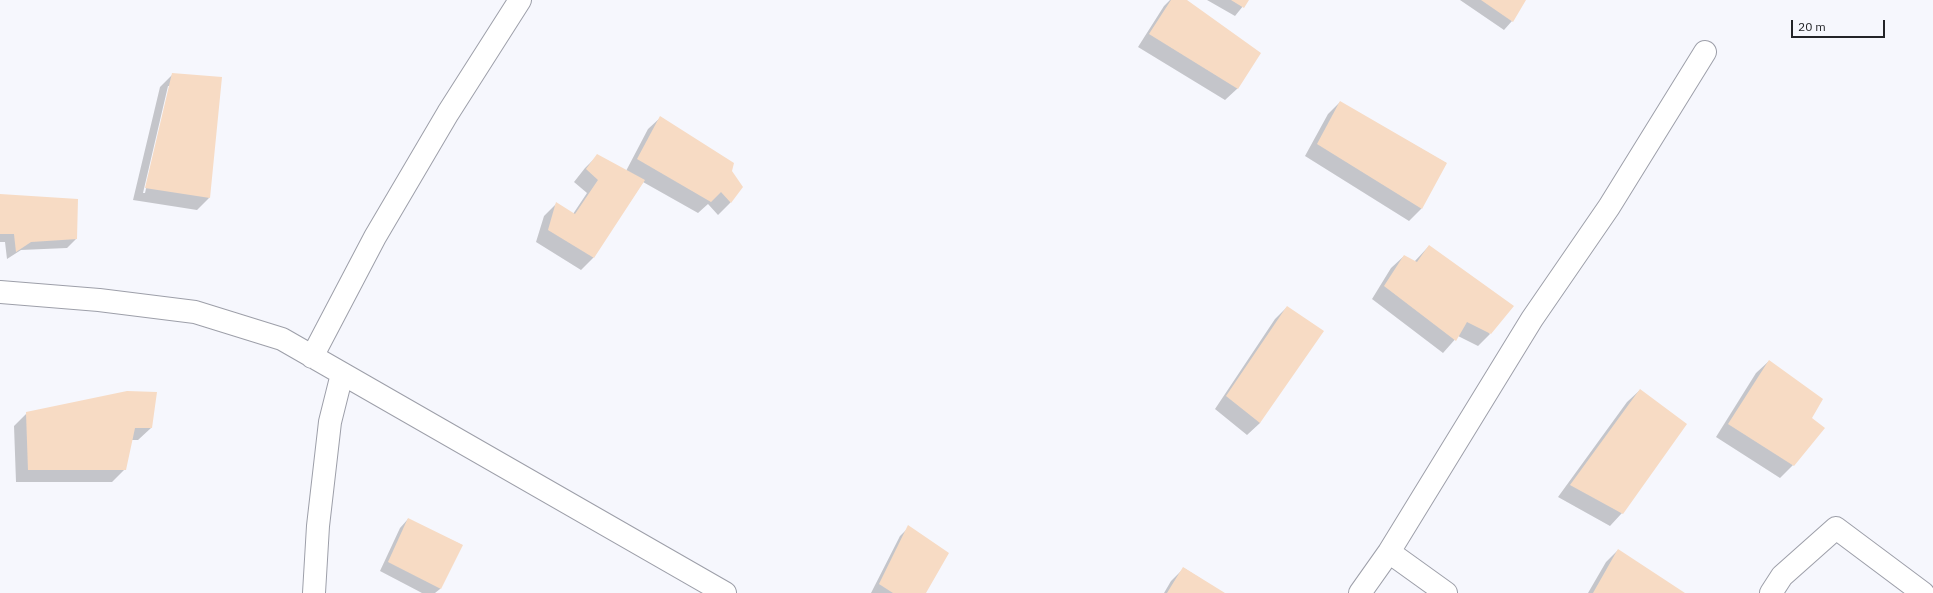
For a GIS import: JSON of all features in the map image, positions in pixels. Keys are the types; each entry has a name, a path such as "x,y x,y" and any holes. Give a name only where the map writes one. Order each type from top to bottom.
{"street":[{"path":"312,357 379,230 448,113 520,0"},
{"path":"1360,593 1389,552 1532,319 1609,207 1705,52"},
{"path":"0,292 98,300 194,312 282,339 724,593"},
{"path":"314,593 318,526 330,422 342,374"},
{"path":"1770,593 1782,576 1836,528 1923,593"},
{"path":"1389,552 1446,593"}],"building":[{"path":"1171,0 1187,0 1261,53 1238,89 1149,34"},
{"path":"1231,0 1249,0 1244,8"},
{"path":"1481,0 1526,0 1513,22"},
{"path":"172,73 222,77 210,198 145,188"},
{"path":"1340,101 1447,163 1422,209 1317,144"},
{"path":"660,116 734,163 732,171 743,187 731,203 721,192 711,202 637,159"},
{"path":"597,154 645,180 594,258 548,230 556,202 575,214 598,180 586,169"},
{"path":"0,194 78,199 77,239 31,242 16,252 14,234 0,234"},
{"path":"1429,245 1514,306 1491,334 1467,322 1456,341 1384,286 1404,255 1417,262"},
{"path":"1287,306 1324,331 1260,423 1226,396"},
{"path":"1769,360 1823,399 1812,418 1825,428 1794,466 1728,424"},
{"path":"1640,389 1687,424 1623,514 1570,485"},
{"path":"127,391 157,392 152,428 135,428 126,470 28,470 26,412"},
{"path":"408,518 463,545 441,589 388,562"},
{"path":"908,525 949,553 926,593 893,593 879,584"},
{"path":"1618,549 1685,593 1593,593"},
{"path":"1183,567 1225,593 1167,593"}]}
